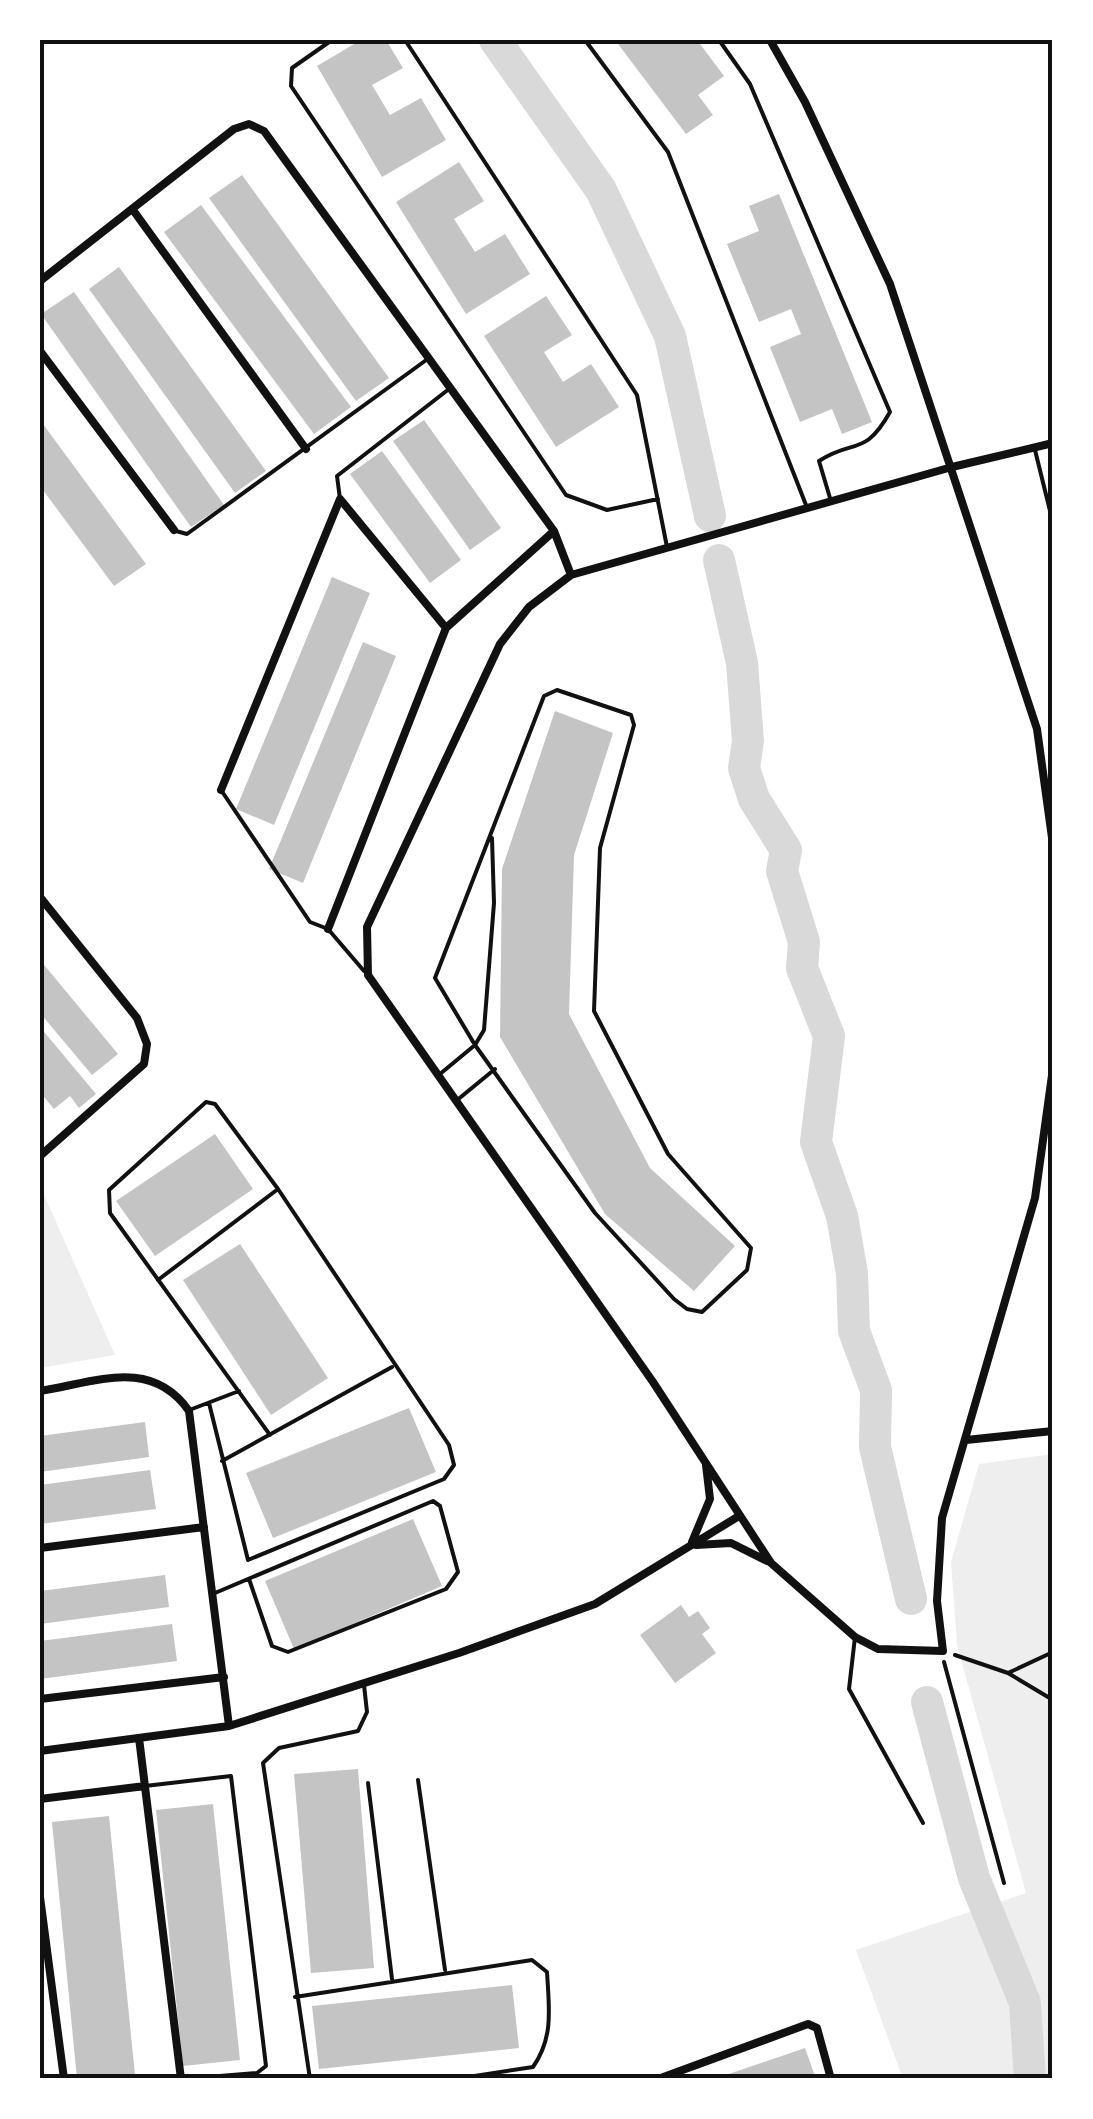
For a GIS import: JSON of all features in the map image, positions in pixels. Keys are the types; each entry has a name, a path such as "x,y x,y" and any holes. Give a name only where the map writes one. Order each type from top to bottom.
{"street":[{"path":"770,40 805,102 890,284 1037,729 1053,846"},
{"path":"40,280 234,129 249,124 264,130 554,531 571,575"},
{"path":"133,210 306,450"},
{"path":"40,350 174,530"},
{"path":"1053,442 571,575 529,606 500,644 368,927 368,975 704,1458 771,1563 854,1638 878,1649 942,1651 938,1547 946,1502 1035,1198 1053,1068"},
{"path":"221,790 340,499 446,628"},
{"path":"328,929 446,628 554,531"},
{"path":"40,897 137,1018 147,1044 144,1064 44,1152 40,1139"},
{"path":"40,1392 134,1376 174,1389 189,1410 229,1726"},
{"path":"966,1440 1053,1431"},
{"path":"690,1546 710,1499 704,1458"},
{"path":"40,1750 229,1726 364,1685 594,1604 739,1516"},
{"path":"40,1548 204,1527"},
{"path":"690,1546 731,1544 771,1563"},
{"path":"40,1699 224,1678"},
{"path":"139,1738 182,2079"},
{"path":"40,1799 146,1786"},
{"path":"40,1897 64,2079"},
{"path":"658,2079 808,2024 817,2028 830,2079"}],"lane":[{"path":"332,40 292,68 291,86 566,495 607,510 658,499"},
{"path":"405,40 638,394 667,546"},
{"path":"584,40 668,152 808,510"},
{"path":"719,40 750,84 890,412 878,434 864,446 820,460 832,502"},
{"path":"174,530 186,534 429,358"},
{"path":"340,499 337,476 451,388"},
{"path":"1034,447 1053,523"},
{"path":"557,690 631,716 634,736 600,848 594,1011 668,1154 752,1248 747,1270 702,1312 686,1310 595,1213 475,1046 436,978 492,835 544,696 557,690"},
{"path":"221,790 310,922 328,929 368,975"},
{"path":"436,1077 475,1046 488,1013 492,835"},
{"path":"454,1102 495,1069"},
{"path":"209,1403 248,1560 444,1480 454,1466 448,1446 392,1367 278,1189 216,1104 199,1104 109,1190 110,1213 270,1435"},
{"path":"158,1280 278,1189"},
{"path":"222,1461 392,1367"},
{"path":"189,1410 238,1391"},
{"path":"214,1593 433,1501 440,1506 458,1572 446,1589 288,1652 272,1646 249,1579"},
{"path":"854,1638 849,1689 868,1730 923,1823"},
{"path":"310,2079 263,1764 280,1748 358,1731 367,1712 364,1685"},
{"path":"146,1786 231,1776 266,2066 256,2073 182,2079"},
{"path":"418,1780 446,1970"},
{"path":"368,1783 392,1979"},
{"path":"295,1996 446,1970 532,1960 547,1972 550,2029 545,2050 533,2067 455,2079"}],"path":[{"path":"942,1651 1008,1672 1053,1700"},
{"path":"942,1651 1004,1883"},
{"path":"1008,1672 1053,1652"}],"shaded area":[{"path":"41,1188 115,1355 40,1368"},
{"path":"1053,1454 1053,2079 903,2079 856,1950 1026,1893 957,1645 951,1562 979,1464"}],"building":[{"path":"361,40 386,40 403,68 372,85 390,115 421,98 446,140 382,177 317,66"},
{"path":"615,40 697,40 724,76 698,95 713,115 686,134"},
{"path":"459,162 484,201 454,219 475,252 505,234 530,274 466,314 396,202"},
{"path":"242,175 389,378 356,401 209,198"},
{"path":"779,194 872,422 842,434 832,409 800,422 770,347 801,334 791,309 759,322 727,244 759,231 749,206"},
{"path":"201,205 351,407 314,434 164,232"},
{"path":"119,267 266,471 235,493 89,289"},
{"path":"74,292 224,505 191,527 41,314"},
{"path":"546,296 572,335 544,352 563,382 591,364 619,407 556,447 484,336"},
{"path":"40,420 146,564 114,586 40,486"},
{"path":"424,420 501,528 470,550 393,441"},
{"path":"382,451 461,560 430,583 350,474"},
{"path":"332,577 370,593 274,825 236,809"},
{"path":"363,642 396,656 303,883 269,869"},
{"path":"555,711 613,733 574,855 569,1014 650,1168 735,1246 694,1291 605,1214 500,1037 502,869"},
{"path":"40,960 118,1054 92,1075 40,1013"},
{"path":"40,1027 96,1094 79,1108 70,1096 54,1109 40,1092"},
{"path":"215,1134 253,1189 155,1256 116,1201"},
{"path":"240,1244 328,1378 271,1415 183,1280"},
{"path":"409,1408 436,1472 273,1538 246,1473"},
{"path":"145,1422 149,1457 40,1472 40,1436"},
{"path":"150,1470 156,1509 40,1524 40,1485"},
{"path":"413,1519 442,1586 294,1649 265,1581"},
{"path":"165,1575 169,1607 40,1624 40,1591"},
{"path":"681,1605 689,1617 698,1611 710,1628 702,1634 716,1653 675,1683 640,1635"},
{"path":"172,1624 177,1661 40,1679 40,1641"},
{"path":"358,1769 374,1968 311,1973 294,1774"},
{"path":"213,1804 240,2060 183,2066 156,1810"},
{"path":"109,1816 135,2075 77,2079 52,1822"},
{"path":"512,1985 519,2048 319,2069 312,2006"},
{"path":"805,2048 816,2079 717,2079 717,2078"}],"waterway":[{"path":"495,40 601,190 670,336 710,516"},
{"path":"719,560 742,663 748,741 744,768 754,799 786,850 782,871 804,942 802,968 829,1036 816,1142 842,1216 852,1273 854,1331 876,1390 875,1447 911,1599"},
{"path":"927,1702 974,1878 1025,2003 1030,2079"}]}
